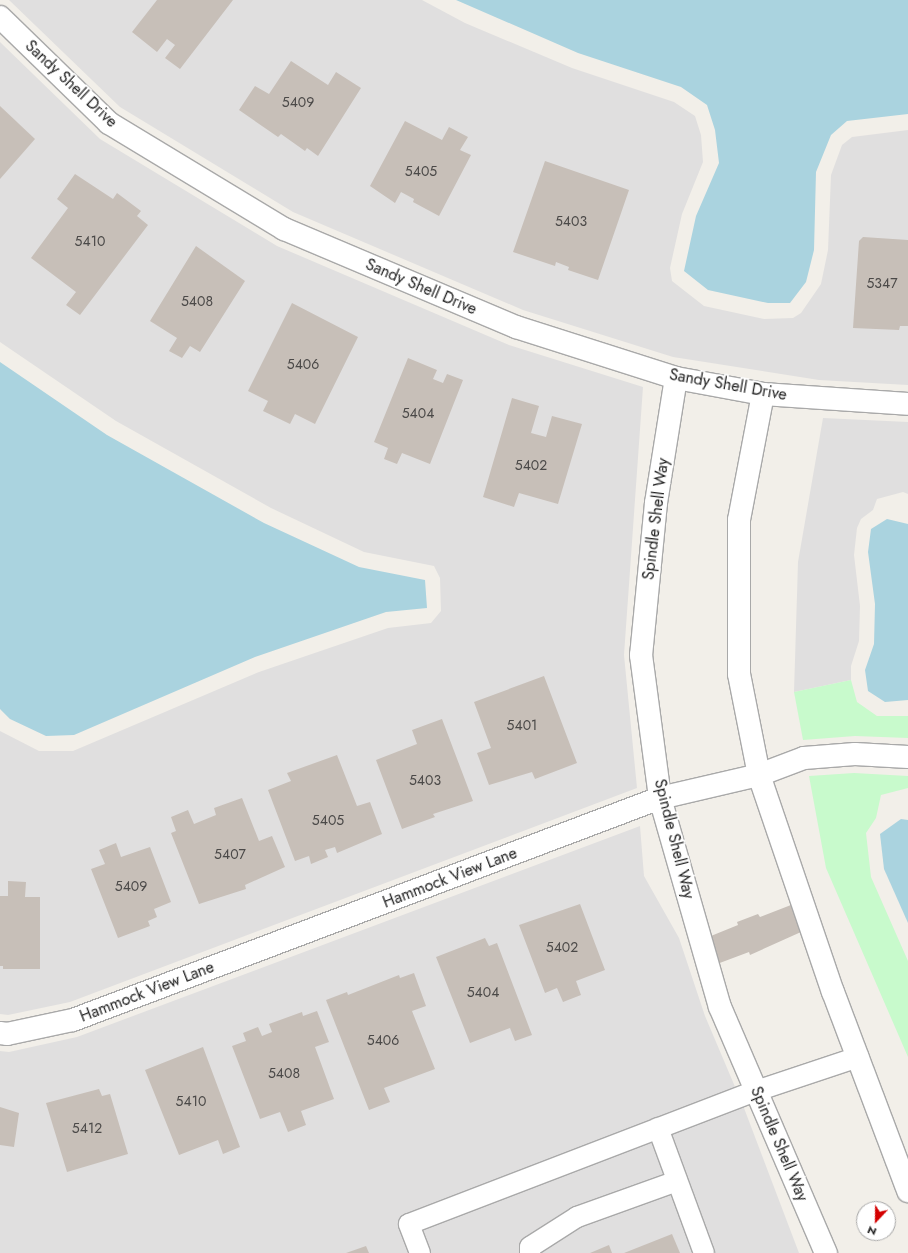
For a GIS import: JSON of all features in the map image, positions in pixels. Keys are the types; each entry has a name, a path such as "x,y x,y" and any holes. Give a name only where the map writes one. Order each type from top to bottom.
{"street":[{"name":"Sandy Shell Drive","path":"0,17 109,123 284,229 516,327 676,378 763,394 908,404"},
{"name":"Spindle Shell Way","path":"676,378 656,503 641,655 660,798 720,1007 826,1253"},
{"path":"763,394 739,520 739,674 759,775 858,1057 908,1192"},
{"name":"Hammock View Lane","path":"0,1033 73,1020 660,798 759,775 804,758 855,754 908,756"}],"lane":[{"path":"420,1253 409,1224 756,1091 858,1057"},
{"path":"658,1128 704,1253"},
{"path":"530,1253 530,1247 577,1217 677,1181"}],"shaded area":[{"path":"9,0 422,0 465,23 572,68 674,102 695,116 701,135 703,162 682,214 670,268 672,281 704,306 764,319 793,318 801,313 821,284 828,250 831,175 842,145 852,137 908,130 908,385 819,380 673,357 523,310 293,212 120,107"},
{"path":"0,42 100,139 277,246 509,345 643,387 624,655 637,788 70,1002 8,1015 0,1014 0,731 39,751 73,751 259,672 388,628 431,623 441,611 440,578 434,566 364,552 271,508 116,421 0,342"},
{"path":"823,418 908,422 908,494 903,492 877,499 873,510 861,519 857,528 854,555 860,606 859,641 851,666 851,680 794,692 798,562"},
{"path":"640,826 644,876 679,938 705,1016 744,1108 799,1253 0,1253 0,1051 9,1052 77,1037"}],"green space":[{"path":"851,680 857,702 877,716 908,716 908,738 855,736 803,740 794,692"},
{"path":"854,773 908,776 908,788 881,795 876,818 866,833 871,877 908,961 908,1057 826,868 809,776"}],"water":[{"path":"456,0 908,0 908,114 847,121 831,135 816,172 814,250 806,282 790,303 768,303 708,290 684,271 696,216 719,163 715,130 707,105 681,87 578,53"},
{"path":"0,362 107,435 264,523 359,567 425,580 427,608 386,612 255,657 74,735 46,736 10,719 0,709"},
{"path":"887,519 908,524 908,700 885,702 868,691 865,670 874,644 875,604 868,552 871,529"},
{"path":"901,819 908,820 908,923 884,869 880,834"}],"building":[{"path":"157,0 233,0 180,69 165,58 175,45 167,39 157,52 132,32"},
{"path":"291,61 328,85 336,72 361,88 318,156 307,148 305,151 281,134 278,137 239,110 255,86 269,94"},
{"path":"0,106 35,139 0,179"},
{"path":"405,121 442,140 449,127 468,137 460,150 471,155 439,216 413,202 414,199 401,192 395,203 370,186"},
{"path":"545,161 629,190 598,280 568,270 569,267 556,262 555,266 513,252"},
{"path":"75,174 113,199 117,193 141,211 137,216 148,225 80,315 66,305 76,292 31,258 68,208 57,199"},
{"path":"863,237 908,240 908,326 900,326 899,330 853,328 859,241"},
{"path":"196,246 245,281 200,352 190,346 182,358 169,351 177,338 150,321"},
{"path":"292,303 358,337 315,424 295,414 290,424 263,411 268,401 248,391"},
{"path":"408,358 437,370 433,379 443,383 447,374 463,380 430,464 402,453 397,464 384,459 388,448 374,442"},
{"path":"512,398 539,406 531,433 546,437 552,416 582,424 558,504 519,493 514,507 483,497"},
{"path":"544,676 577,763 535,779 532,772 489,785 477,753 491,748 474,702"},
{"path":"442,719 473,801 433,814 435,817 402,829 376,760 417,744 412,730"},
{"path":"337,755 357,806 370,802 382,834 337,853 335,847 325,850 328,857 311,864 309,856 295,861 268,790 291,781 287,773"},
{"path":"242,798 259,841 272,836 285,867 245,885 246,889 199,904 171,833 176,831 171,817 188,810 194,824 216,815 214,808"},
{"path":"116,843 121,857 150,847 171,902 154,909 157,917 148,921 150,926 118,938 91,869 105,864 99,850"},
{"path":"8,881 26,882 25,897 40,897 40,969 3,969 3,966 0,966 0,896 8,896"},
{"path":"580,904 605,970 576,981 581,995 563,1002 557,988 545,993 519,925"},
{"path":"791,905 801,932 750,955 749,952 717,964 706,938 738,925 737,922 758,914 760,917"},
{"path":"485,938 489,946 497,943 532,1035 515,1041 510,1028 470,1043 436,957"},
{"path":"414,973 426,1006 412,1011 435,1069 384,1088 390,1102 369,1110 326,1000 347,992 348,995 399,975 400,978"},
{"path":"317,1011 329,1042 315,1047 334,1099 301,1111 306,1125 288,1132 280,1112 260,1119 232,1046 246,1041 243,1033 258,1027 262,1036 272,1032 269,1024 302,1012 303,1016"},
{"path":"203,1047 240,1147 223,1154 218,1140 179,1155 145,1070"},
{"path":"99,1089 102,1096 110,1094 128,1154 67,1172 46,1103"},
{"path":"0,1107 19,1113 14,1147 0,1145"},
{"path":"672,1234 680,1253 624,1253"},
{"path":"609,1245 612,1253 590,1253"},
{"path":"366,1246 369,1253 346,1253"}]}
